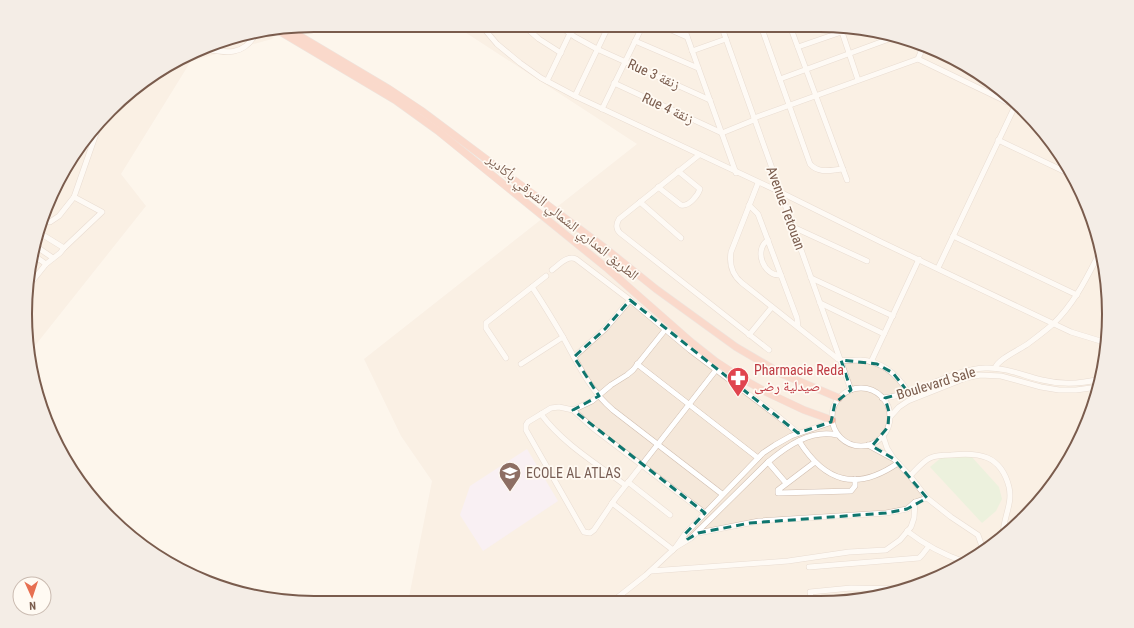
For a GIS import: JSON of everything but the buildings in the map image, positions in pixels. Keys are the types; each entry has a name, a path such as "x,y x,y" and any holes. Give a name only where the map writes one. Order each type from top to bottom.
{"highway":[{"name":"الطريق المداري الشمالي الشرقي بأكادير","path":"295,33 389,89 422,111 605,248 656,289 736,347 782,374 839,398"},
{"name":"الطريق المداري الشمالي الشرقي بأكادير","path":"283,34 378,90 430,124 608,269 691,342 715,361 768,393 832,421"}],"street":[{"path":"487,32 497,44 520,64 575,96 736,173 780,192 1053,323 1100,342"},
{"path":"531,32 561,53"},
{"name":"Rue 3 زنقة","path":"567,32 597,49 710,100"},
{"path":"575,96 606,32"},
{"path":"602,109 640,32"},
{"path":"676,32 687,37"},
{"path":"685,32 736,173"},
{"name":"Avenue Tetouan","path":"723,32 851,390"},
{"path":"763,32 812,166 821,171 843,169"},
{"path":"792,32 847,180"},
{"path":"798,47 839,33"},
{"path":"842,33 858,80"},
{"path":"547,80 570,34"},
{"path":"214,50 224,52 236,51 249,43 252,39"},
{"path":"692,51 726,39"},
{"path":"780,79 886,40"},
{"path":"635,41 698,68"},
{"path":"722,133 789,105 918,59 922,51"},
{"path":"918,59 1005,101"},
{"name":"Rue 4 زنقة","path":"614,83 722,133"},
{"path":"938,268 1013,109"},
{"path":"47,222 58,216 74,198 95,136"},
{"path":"998,140 1062,170"},
{"path":"699,155 619,219 617,225 618,232 769,350"},
{"path":"658,188 682,205 688,205 700,189 678,172"},
{"path":"758,183 731,252 731,268 734,275 739,281 841,360 871,362 883,366 893,373 908,392"},
{"path":"34,279 46,264 102,212 74,198"},
{"path":"640,202 681,238"},
{"path":"749,205 760,218 798,318 798,327"},
{"path":"793,227 867,261"},
{"path":"44,235 64,248"},
{"path":"953,236 1077,295"},
{"path":"768,240 763,244 760,251 765,266 776,275 781,275"},
{"path":"40,249 53,258"},
{"path":"37,258 46,264"},
{"path":"552,270 569,258 575,258 798,433"},
{"name":"Boulevard Sale","path":"882,398 900,395 969,370 995,368 1000,362 1031,342 1053,323 1077,295 1097,258"},
{"path":"871,362 919,260"},
{"path":"506,358 486,328 485,324 546,276"},
{"path":"811,278 893,316"},
{"path":"532,287 599,396 613,410 722,494"},
{"path":"574,357 605,329 630,300"},
{"path":"820,303 884,334"},
{"path":"749,335 772,307"},
{"path":"665,330 630,372 611,384 599,396 573,410 557,407 551,408 528,422 526,428 584,532 593,532 612,503 716,370"},
{"path":"521,364 563,337"},
{"path":"637,364 758,458"},
{"path":"995,368 1044,381 1060,383 1080,383 1094,380"},
{"path":"890,417 903,403 912,398 966,378 980,375 1001,376 1058,390 1092,388"},
{"path":"868,389 878,394 888,407 890,417 888,427 883,436 874,443 861,446 848,444 837,435 832,421 833,409 839,398 851,390 868,389"},
{"path":"900,395 900,399 903,403"},
{"path":"573,410 588,424 705,513"},
{"path":"541,414 549,425 563,438 670,515"},
{"path":"621,596 674,548 684,534 758,458 775,445 798,433 832,421"},
{"path":"674,548 698,533 768,462 784,449 799,441 822,433 837,435"},
{"path":"883,436 887,448 896,461 927,498 955,520 978,535 982,545"},
{"path":"799,441 815,462 825,471 844,478 856,479 871,477 885,471 896,461"},
{"path":"868,445 896,461"},
{"path":"910,476 924,462 936,456 972,453 981,455 991,460 1004,474 1009,489 1009,506 1004,528"},
{"path":"768,462 786,483"},
{"path":"815,462 786,483 778,490 778,493 851,491 855,486 856,479"},
{"path":"698,533 764,521 886,513 907,509 915,502 927,498"},
{"path":"650,571 788,561 849,552 886,550 900,540 911,527 914,518 915,502"},
{"path":"612,503 674,548"},
{"path":"907,531 920,541 948,556 958,560"},
{"path":"684,534 688,539 691,538"},
{"path":"809,567 918,558 929,546"},
{"path":"812,596 810,592 851,588 884,589"}],"highlighted area":[{"path":"630,300 798,433 831,422 835,403 851,390 841,360 877,364 893,373 908,392 885,398 889,412 888,427 872,446 894,459 927,498 907,509 886,513 750,523 698,533 688,539 685,534 705,513 573,410 599,396 574,357 605,329"}],"shaded area":[{"path":"465,32 820,32 857,34 875,37 928,53 977,80 1006,102 1044,142 1073,189 1087,223 1097,259 1100,277 1102,314 1100,351 1097,369 1087,405 1081,422 1064,455 1044,486 1032,500 992,538 945,567 911,581 875,591 857,594 820,596 409,596 432,481 401,436 364,359 637,144"},
{"path":"277,34 272,39 191,61 121,174 146,206 34,347 32,314 34,277 37,259 53,206 70,173 90,142 128,102 142,90 173,70 206,53 223,47 259,37"},
{"name":"ECOLE AL ATLAS","path":"527,449 558,501 483,551 460,515 470,486"}],"green space":[{"path":"970,455 999,487 1002,499 996,511 982,523 930,467 942,457"}],"place":[{"name":"Pharmacie Reda صيدلية رضى","path":"738,398"},
{"name":"ECOLE AL ATLAS","path":"510,492"}]}
